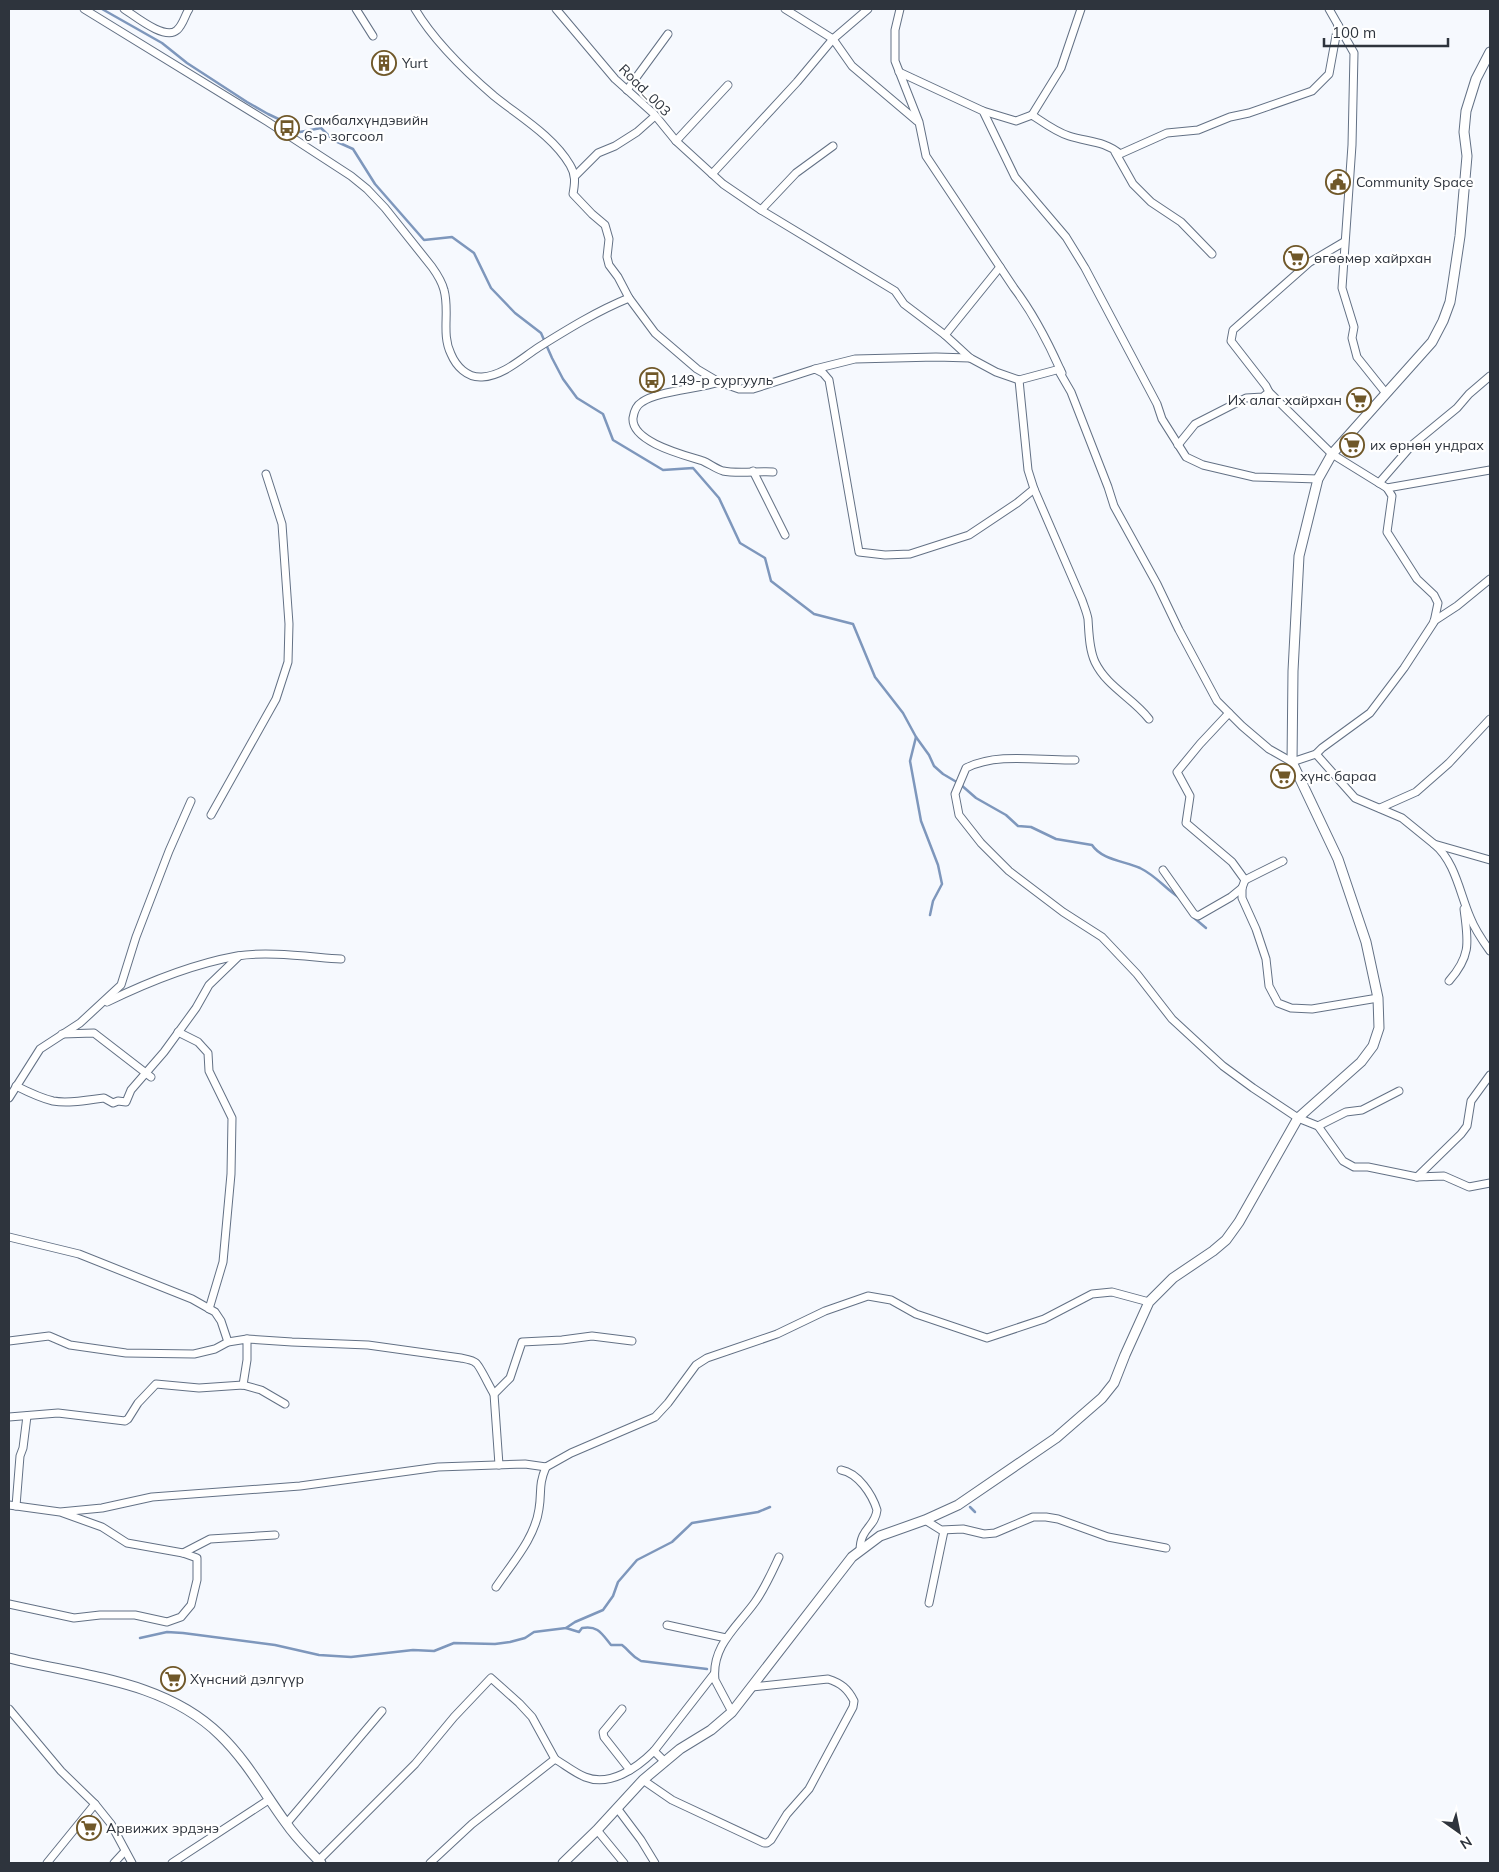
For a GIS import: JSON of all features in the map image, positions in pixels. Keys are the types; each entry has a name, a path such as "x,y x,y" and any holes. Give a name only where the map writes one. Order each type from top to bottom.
{"street":[{"path":"84,9 326,159 367,189 432,267 440,280 445,291 446,341 456,364 471,376 482,377 512,365 568,329 605,308 629,298"},
{"path":"124,9 157,30 168,33 178,29 190,9"},
{"path":"356,9 373,36"},
{"path":"415,9 426,28 470,73 493,95 542,132 570,164 576,176"},
{"name":"Road_003","path":"556,9 615,79 655,116 676,141 723,184 761,210 894,291 904,304 970,358"},
{"path":"785,9 833,39 852,66 919,122"},
{"path":"712,174 797,82 833,39 868,9"},
{"path":"900,9 895,30 895,60 919,122 926,156 1028,307 1071,392 1114,506 1157,584 1178,630 1217,701 1269,750 1292,762 1316,754 1370,713 1404,668 1434,621 1438,603 1434,596 1417,579 1388,532 1392,496 1387,488 1332,454 1269,392 1231,341 1233,330 1310,262 1344,242"},
{"path":"900,72 983,111 1016,121 1032,115 1061,68 1081,9"},
{"path":"1329,9 1354,52 1352,146 1342,288 1354,327 1352,338 1357,357 1386,392"},
{"path":"1032,115 1047,126 1068,136 1098,142 1112,147 1120,154 1167,133 1198,130 1230,117 1249,113 1312,91 1329,74 1338,25"},
{"path":"627,90 668,34"},
{"path":"563,1863 597,1830 643,1780 680,1749 711,1730 732,1712 846,1564 860,1551 880,1536 925,1520 958,1505 1056,1438 1102,1398 1114,1383 1149,1302 1173,1278 1226,1240 1239,1222 1298,1118 1361,1062 1373,1046 1379,1028 1378,998 1366,942 1338,859 1292,762 1293,671 1299,556 1318,479 1332,454 1432,342 1443,321 1450,302 1460,236 1468,156 1464,132 1466,111 1476,79 1490,52"},
{"path":"676,141 728,85"},
{"path":"983,111 1015,177 1066,237 1085,268 1157,404 1162,419 1186,457 1236,474 1281,479 1318,479"},
{"path":"655,116 637,132 598,154 576,176 573,194 605,225 609,239 607,257 609,265 629,298 655,333 697,369 719,382 739,389 753,389 855,359 970,358 996,372 1019,380 1060,369"},
{"path":"761,210 796,173 833,146"},
{"path":"1112,147 1133,184 1152,202 1181,222 1212,254"},
{"path":"944,335 1000,267"},
{"path":"816,369 829,380 859,552 885,555 910,554 968,535 1017,503 1034,489"},
{"path":"1379,483 1412,445 1457,408 1469,394 1490,376"},
{"path":"1019,380 1028,470 1034,489 1088,617 1088,634 1095,662 1113,687 1144,712 1149,719"},
{"path":"719,382 705,387 651,397 640,403 634,412 635,430 644,437 671,451 706,462 724,471 773,472"},
{"path":"1178,445 1195,424 1246,398 1263,396 1269,392"},
{"path":"1387,488 1490,470"},
{"path":"753,471 785,535"},
{"path":"210,815 276,699 288,662 289,624 282,524 266,474"},
{"path":"1434,621 1457,606 1490,579"},
{"path":"1229,713 1177,772 1190,796 1186,823 1232,862 1243,884 1242,898 1256,929 1266,959 1269,986 1278,1003 1291,1008 1312,1009 1378,998"},
{"path":"1380,808 1416,792 1449,763 1490,719"},
{"path":"1316,754 1355,798 1402,818 1438,848 1462,894 1479,936 1490,951"},
{"path":"1075,760 998,759 972,764 966,768 955,794 959,815 981,843 1009,871 1063,912 1102,937 1137,974 1172,1019 1223,1066 1298,1118 1318,1126 1343,1161 1354,1167 1368,1166 1417,1177 1444,1176 1469,1188 1490,1183"},
{"path":"9,1098 40,1048 80,1023 121,986 136,937 169,851 191,801"},
{"path":"1434,844 1490,860"},
{"path":"1162,870 1194,914 1198,916 1231,897 1243,884 1284,861"},
{"path":"1449,981 1465,960 1468,946 1462,894"},
{"path":"102,1005 137,987 202,965 239,956 274,955 341,959"},
{"path":"16,1086 55,1102 104,1098 113,1103 118,1101 126,1102 131,1090 149,1075 196,1008 209,985 239,956"},
{"path":"178,1032 198,1042 208,1053 209,1071 232,1118 231,1174 223,1262 209,1309"},
{"path":"62,1034 94,1033 149,1075"},
{"path":"1417,1177 1461,1134 1466,1126 1471,1101 1490,1075"},
{"path":"1318,1126 1346,1112 1362,1110 1399,1091"},
{"path":"9,1236 79,1254 192,1300 215,1312 221,1321 228,1342"},
{"path":"60,1512 102,1508 152,1497 300,1486 438,1467 525,1464 546,1467 571,1453 658,1414 682,1386 696,1365 707,1358 776,1334 826,1311 868,1296 891,1300 916,1314 987,1338 1044,1319 1092,1294 1112,1292 1149,1302"},
{"path":"9,1341 49,1336 70,1345 126,1354 194,1354 215,1349 228,1342 247,1339 368,1345 461,1358 476,1362 494,1394 499,1465"},
{"path":"494,1394 510,1378 522,1342 592,1336 632,1341"},
{"path":"243,1385 247,1360 247,1339"},
{"path":"9,1417 58,1412 125,1421 138,1403 155,1385 199,1388 243,1385 261,1390 285,1404"},
{"path":"9,1604 74,1618 100,1615 135,1616 167,1622 181,1617 191,1605 197,1580 197,1558 183,1553 127,1543 102,1527 60,1512 12,1506 20,1456 24,1448 26,1416"},
{"path":"496,1587 530,1538 539,1509 539,1486 546,1467"},
{"path":"841,1470 848,1471 865,1488 877,1510 875,1518 861,1537 860,1551"},
{"path":"925,1520 944,1531 962,1530 992,1534 1028,1518 1039,1516 1058,1519 1108,1537 1166,1548"},
{"path":"929,1603 944,1531"},
{"path":"183,1553 210,1539 275,1534"},
{"path":"9,1658 140,1687 187,1708 221,1735 238,1754 286,1824 320,1862 415,1764 454,1717 491,1678 520,1703 532,1717 555,1759 586,1777 597,1780 614,1778 630,1770 654,1751 714,1674 721,1648 726,1638 758,1597 779,1557"},
{"path":"668,1625 726,1638"},
{"path":"714,1674 715,1680 732,1712"},
{"path":"643,1780 672,1800 764,1843 771,1840 787,1814 809,1789 853,1707 854,1701 846,1688 836,1681 828,1679 752,1687"},
{"path":"9,1709 61,1771 95,1804 113,1827 132,1862"},
{"path":"622,1709 603,1732 604,1737 630,1770"},
{"path":"286,1824 382,1711"},
{"path":"654,1751 665,1762"},
{"path":"430,1863 472,1824 555,1759"},
{"path":"172,1863 270,1799"},
{"path":"46,1863 95,1804"},
{"path":"617,1808 641,1840 655,1863"},
{"path":"597,1830 624,1863"},
{"path":"114,1863 125,1850"}],"waterway":[{"path":"102,9 162,43 187,63 247,102 300,132 321,128 333,140 353,149 375,184 424,240 452,237 474,253 491,288 515,313 541,333 563,379 577,398 603,414 613,440 663,470 693,468 719,498 740,543 765,558 771,581 814,614 853,624 875,677 903,713 916,737 910,761 921,821 938,865 942,884 933,901 930,915"},
{"path":"916,737 929,755 934,766 943,774 960,784 976,798 1006,815 1018,826 1031,827 1056,839 1092,845 1107,857 1146,871 1180,898"},
{"path":"1193,917 1206,928"},
{"path":"140,1638 167,1632 183,1633 275,1645 319,1655 351,1657 413,1650 434,1651 454,1643 495,1644 510,1642 525,1638 534,1632 566,1628 603,1610 613,1596 618,1582 637,1560 672,1542 692,1523 758,1512 770,1507"},
{"path":"970,1507 975,1512"},
{"path":"566,1628 579,1632 582,1628 587,1627 596,1629 611,1645 622,1645 641,1661 707,1669"}],"place":[{"name":"Yurt","path":"384,63"},
{"name":"Самбалхүндэвийн 6-р зогсоол","path":"287,128"},
{"name":"Community Space","path":"1338,182"},
{"name":"өгөөмөр хайрхан","path":"1296,258"},
{"name":"149-р сургууль","path":"652,380"},
{"name":"Их алаг хайрхан","path":"1359,400"},
{"name":"их өрнөн ундрах","path":"1352,445"},
{"name":"хүнс бараа","path":"1283,776"},
{"name":"Хүнсний дэлгүүр","path":"173,1679"},
{"name":"Арвижих эрдэнэ","path":"89,1828"}]}
